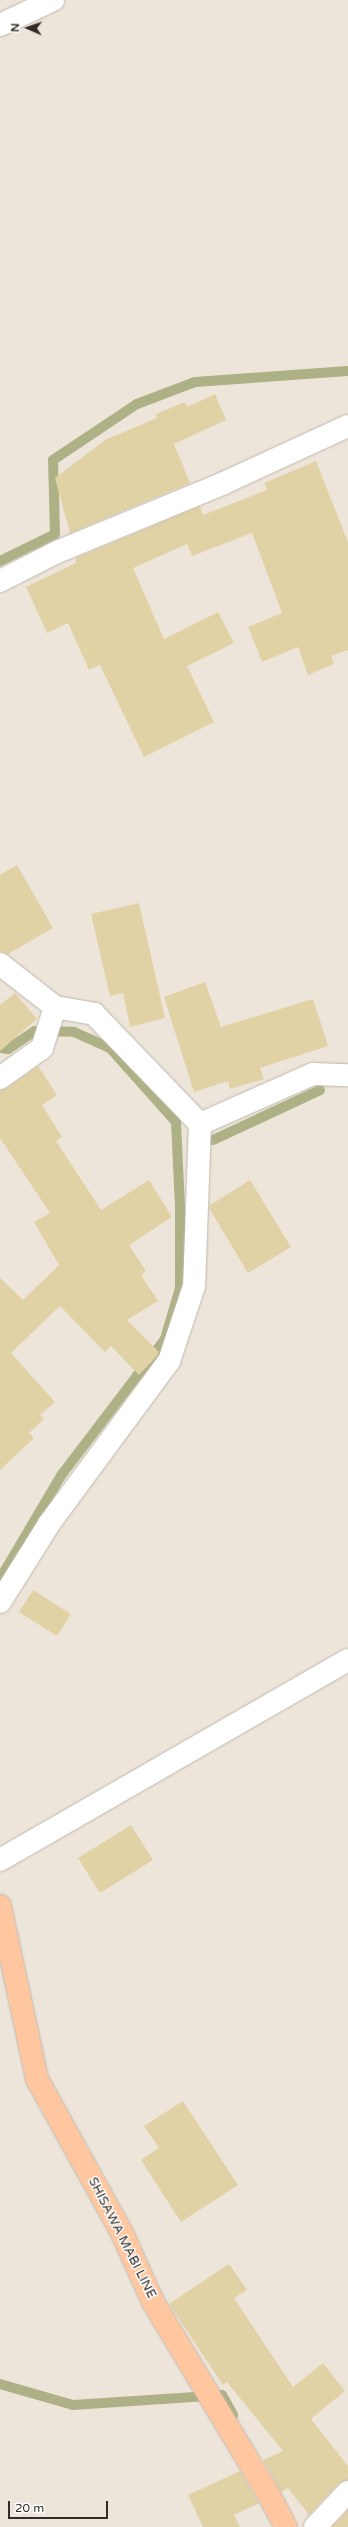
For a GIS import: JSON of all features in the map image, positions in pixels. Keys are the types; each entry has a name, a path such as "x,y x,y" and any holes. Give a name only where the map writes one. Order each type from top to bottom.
{"main road":[{"name":"SHISAWA MABI LINE","path":"0,1906 37,2079 121,2231 153,2302 270,2497 286,2527"}],"street":[{"path":"0,25 53,0"},
{"path":"0,581 57,552 224,483 348,426"},
{"path":"0,964 55,1008 94,1014 200,1124 194,1286 169,1361 49,1524 0,1602"},
{"path":"0,1078 42,1048 55,1008"},
{"path":"200,1124 313,1074 348,1075"},
{"path":"0,1860 348,1660"},
{"path":"315,2527 348,2492"}],"building":[{"path":"215,394 226,420 174,444 190,483 70,533 55,478 105,440 157,418 156,414 185,402 187,407"},
{"path":"316,461 348,542 348,650 331,656 334,664 308,675 298,647 262,662 248,627 282,613 252,533 192,556 187,544 133,568 164,639 218,612 234,643 187,666 214,722 144,757 100,665 89,670 68,623 47,633 26,587 76,563 76,558 200,506 203,515 267,490 264,483"},
{"path":"17,865 53,928 8,954 0,952 0,875"},
{"path":"139,903 165,1018 130,1027 123,993 110,996 91,914"},
{"path":"205,982 221,1027 313,999 328,1046 260,1068 264,1079 230,1089 228,1081 194,1092 164,997"},
{"path":"15,993 37,1019 0,1051 0,1005"},
{"path":"38,1066 57,1095 42,1105 62,1137 56,1141 101,1210 149,1180 172,1217 129,1245 146,1271 141,1275 158,1301 127,1320 159,1352 158,1355 139,1375 111,1346 105,1352 60,1306 11,1353 55,1402 40,1415 44,1419 29,1433 34,1438 0,1470 0,1278 23,1300 59,1265 34,1222 50,1213 0,1138 0,1090 7,1088"},
{"path":"250,1180 291,1247 248,1273 209,1208 210,1205"},
{"path":"33,1590 71,1614 57,1636 19,1612"},
{"path":"131,1825 153,1860 100,1893 78,1858"},
{"path":"183,2101 238,2185 181,2222 141,2160 159,2148 144,2126"},
{"path":"229,2264 247,2290 234,2298 293,2387 323,2363 345,2391 311,2419 348,2466 348,2480 339,2483 309,2515 288,2488 281,2492 263,2460 283,2451 227,2382 223,2385 169,2304"},
{"path":"240,2471 259,2503 234,2515 240,2527 203,2527 188,2495"},
{"path":"348,2510 348,2527 332,2527"}],"waterway":[{"path":"0,561 55,534 53,460 137,404 195,382 348,371"},
{"path":"0,1048 8,1049 35,1031 74,1032 110,1048 176,1122 180,1208 180,1288 165,1339 62,1474 0,1579"},
{"path":"213,1140 320,1090"},
{"path":"0,2384 73,2405 222,2395 233,2415"}]}
